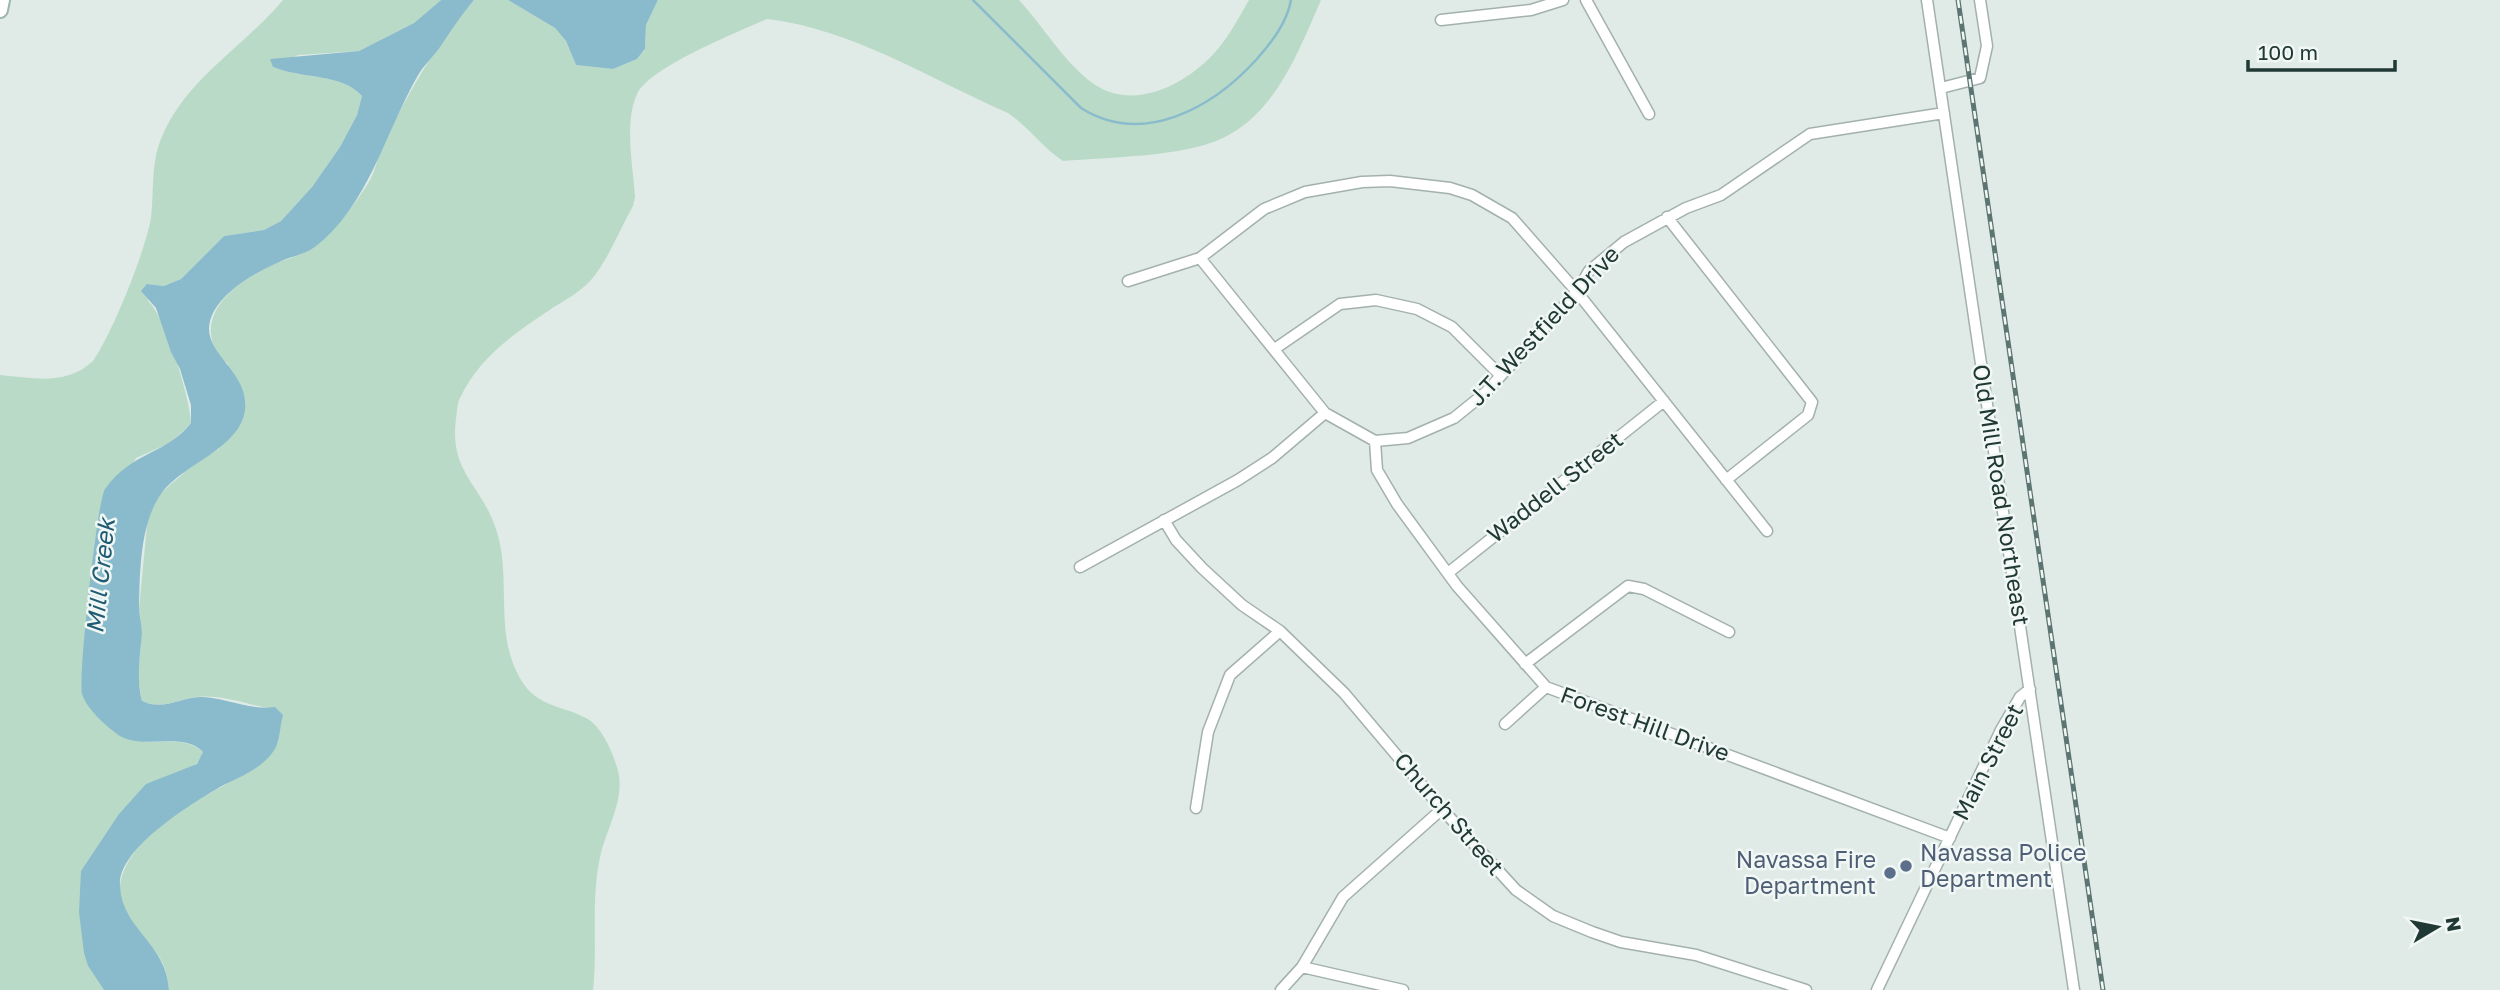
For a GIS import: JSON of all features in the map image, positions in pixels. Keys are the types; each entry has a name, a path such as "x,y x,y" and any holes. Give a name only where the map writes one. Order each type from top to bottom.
{"main road":[{"path":"0,10 2,0"}],"street":[{"path":"1441,20 1531,10 1563,0"},
{"path":"1586,0 1650,114"},
{"name":"Old Mill Road Northeast","path":"1927,0 2074,990"},
{"path":"1941,88 1980,78 1987,46 1980,0"},
{"name":"J.T. Westfield Drive","path":"1375,441 1408,438 1454,418 1485,393 1577,292 1589,271 1606,254 1667,217 1728,191 1811,134 1944,113"},
{"path":"1128,281 1200,258 1248,220 1286,198 1334,186 1390,181 1450,187 1493,205 1512,218 1577,292 1766,531"},
{"path":"1667,217 1812,402 1808,415 1726,480"},
{"path":"1200,258 1276,348 1325,412 1375,441"},
{"path":"1276,348 1340,304 1376,300 1417,309 1452,327 1500,375"},
{"name":"Waddell Street","path":"1448,573 1664,401"},
{"path":"1080,567 1238,480 1272,458 1325,412"},
{"name":"Forest Hill Drive","path":"1375,441 1377,470 1397,505 1448,573 1546,687 1950,838"},
{"name":"Church Street","path":"1164,520 1176,540 1202,568 1242,605 1280,631 1344,693 1442,809 1516,890 1553,916 1621,942 1696,955 1806,990"},
{"path":"1525,664 1628,586 1644,589 1730,632"},
{"path":"1195,808 1208,732 1230,675 1280,631"},
{"path":"1505,724 1546,687"},
{"name":"Main Street","path":"1877,990 2013,708 2030,689"},
{"path":"1281,990 1302,967 1343,897 1442,809"},
{"path":"1302,967 1403,990"}],"green space":[{"path":"283,0 441,0 414,23 359,51 298,55 273,67 344,83 362,96 357,115 340,147 312,187 281,221 264,230 224,236 181,279 164,286 147,284 148,301 161,322 176,358 187,396 191,423 172,442 136,458 95,539 81,685 145,742 184,743 203,752 195,765 188,770 146,784 88,966 104,990 0,990 0,375 61,377 83,369 93,361 119,312 148,233 158,148 171,118 200,81"},
{"path":"474,0 508,0 555,28 566,41 576,65 613,69 637,59 645,50 646,25 658,0 1019,0 1064,55 1094,84 1110,92 1143,95 1176,83 1205,62 1222,44 1249,0 1321,0 1284,78 1258,113 1223,138 1167,153 1063,161 1008,113 860,44 830,33 767,19 696,51 645,84 637,94 631,118 630,145 635,197 608,254 586,285 522,329 487,359 460,398 456,419 457,452 490,514 501,548 505,627 514,665 523,683 536,697 586,718 597,727 607,741 618,771 620,782 617,803 598,870 593,990 169,990 167,975 157,953 135,928 123,907 120,885 127,864 142,844 161,826 184,809 248,773 267,708 213,697 195,697 156,705 142,701 138,677 142,629 139,609 148,515 162,492 200,459 219,449 228,364 218,354 213,343 212,321 216,311 241,283 272,265 316,246 346,215 370,180 383,144 414,85 448,33"}],"water":[{"name":"Mill Creek","path":"441,0 474,0 417,77 374,168 349,211 315,247 266,268 237,286 220,302 209,325 215,349 239,382 244,395 245,410 241,424 222,446 170,483 154,506 149,519 142,548 140,578 140,692 142,701 150,704 200,697 257,707 275,707 283,715 276,747 265,761 192,804 158,829 130,857 122,872 120,886 128,914 160,960 169,990 104,990 88,966 84,953 79,912 81,871 119,814 146,784 197,764 203,752 184,742 127,739 96,716 82,694 89,590 97,524 105,489 126,467 171,441 191,423 191,405 180,369 171,352 156,308 141,291 147,284 164,286 181,279 224,236 264,230 281,221 312,187 340,147 357,115 362,96 344,83 273,67 270,59 359,51 414,23"},
{"path":"508,0 658,0 646,25 645,49 637,59 613,69 576,65 566,41 555,28"}],"waterway":[{"path":"973,0 1081,108 1105,119 1128,124 1152,123 1175,117 1198,107 1219,93 1267,47 1282,25 1291,0"}],"railway":[{"path":"1958,0 2103,990"}],"place":[{"name":"Navassa Police Department","path":"1906,866"},
{"name":"Navassa Fire Department","path":"1890,873"}]}
